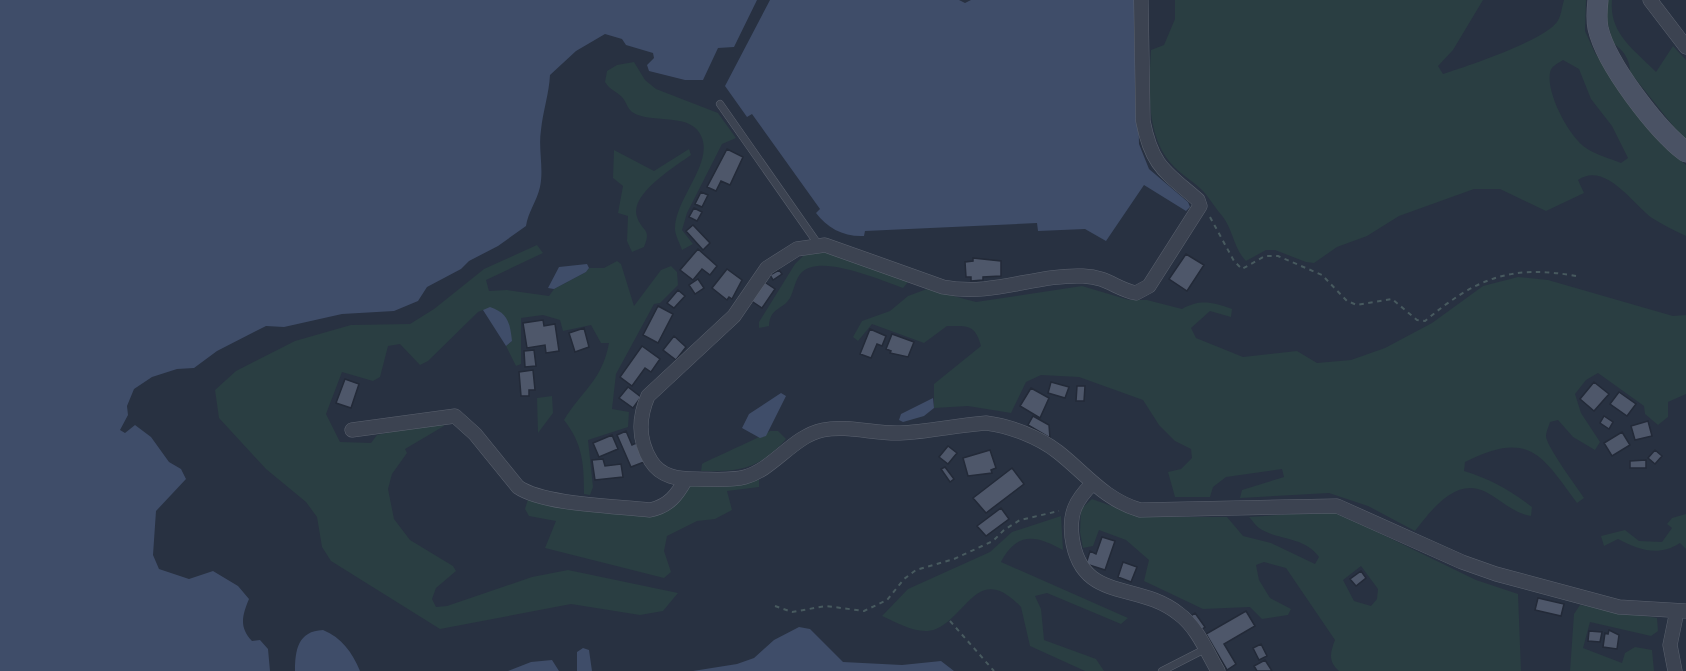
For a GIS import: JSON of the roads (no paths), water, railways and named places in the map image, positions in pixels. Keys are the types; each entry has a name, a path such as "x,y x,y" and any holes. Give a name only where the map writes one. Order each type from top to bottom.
{"main road":[{"path":"1598,0 1598,26 1608,54 1624,80 1667,135 1686,152"}],"street":[{"path":"1141,0 1143,121 1147,141 1163,172 1198,200 1200,206 1149,286 1136,293 1109,280 1083,276 979,291 963,291 943,287 818,244 797,249 767,268 734,316 648,396 642,410 640,426 642,442 646,453 661,472 686,479 746,477 810,435 825,429 901,433 986,423 999,424 1041,441 1058,451 1092,484 1122,505 1140,510 1337,506 1462,562 1496,574 1619,607 1682,611 1670,645 1675,671"},
{"path":"1650,0 1686,47"},
{"path":"352,430 455,416 475,434 518,487 525,492 571,501 650,510 663,507 671,501 686,479"},
{"path":"1092,484 1073,507 1071,518 1073,544 1081,568 1090,578 1104,585 1149,596 1180,614 1218,671"}],"lane":[{"path":"720,104 818,244"},
{"path":"1162,671 1205,649"}],"water":[{"path":"0,0 757,0 734,47 718,48 703,80 685,80 649,71 647,65 654,58 653,53 626,45 622,39 605,34 576,51 550,75 540,137 540,187 526,226 498,246 469,261 461,269 427,287 418,301 394,311 342,314 284,327 266,326 217,351 194,368 177,369 152,377 134,389 127,406 128,415 120,430 125,433 135,425 151,437 169,462 181,469 186,479 156,511 153,555 159,569 189,579 213,571 238,586 249,599 243,616 243,626 252,641 260,640 268,649 270,671 0,671"},
{"path":"770,0 959,0 965,3 971,0 1136,0 1139,144 1149,169 1188,202 1190,207 1186,211 1144,185 1106,241 1085,229 1038,231 1037,223 865,231 864,236 837,231 816,213 820,209 752,114 747,117 725,86"},
{"path":"587,264 589,268 586,272 554,289 548,288 559,267"},
{"path":"490,307 501,312 507,319 512,341 506,346 483,310"},
{"path":"781,393 786,396 766,436 760,438 742,428 749,414"},
{"path":"933,398 934,408 924,416 903,422 899,420 901,414"},
{"path":"799,627 810,629 843,662 902,665 941,661 954,671 693,671 737,664 754,658 774,640"},
{"path":"323,630 346,646 360,671 295,671 297,649 303,638 315,631"},
{"path":"583,648 589,650 592,671 577,671 577,652"},
{"path":"552,660 559,671 508,671 531,662"}]}
